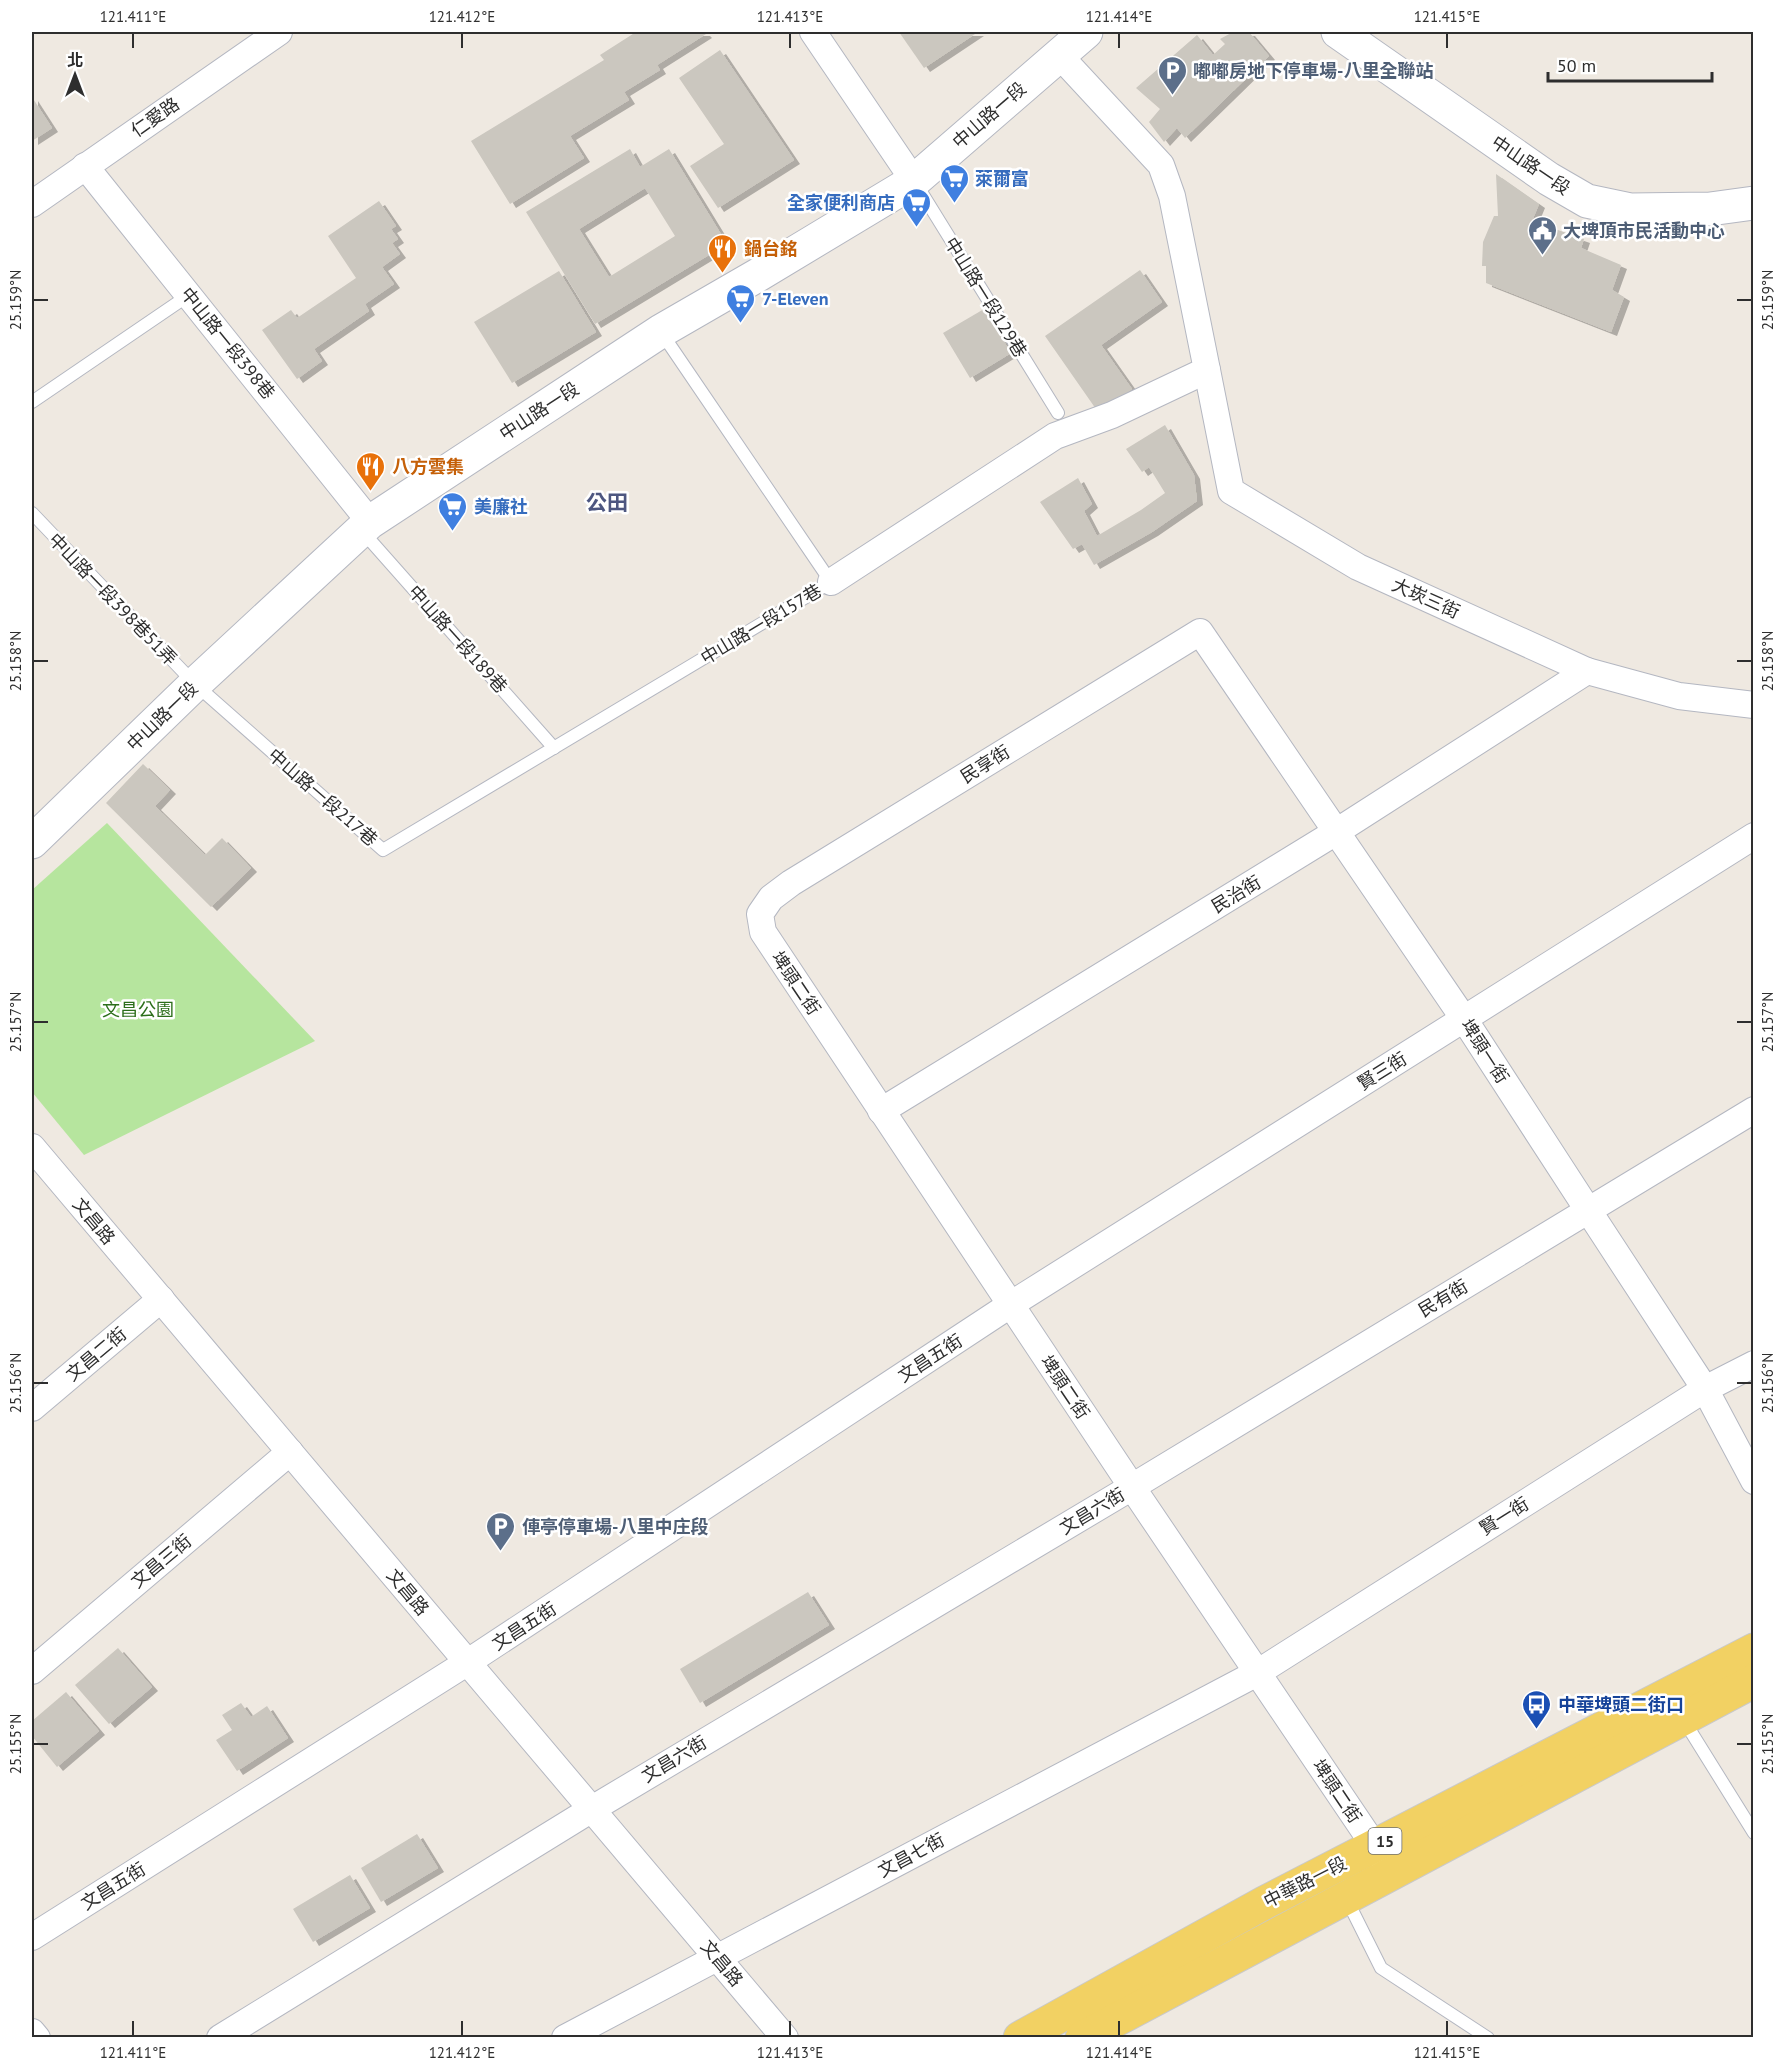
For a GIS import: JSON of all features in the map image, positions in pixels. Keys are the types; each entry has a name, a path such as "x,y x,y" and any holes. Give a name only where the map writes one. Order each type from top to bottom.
{"main road":[{"name":"中山路一段","path":"34,835 366,526 661,331 914,181 1086,32"},
{"name":"中山路一段","path":"1339,32 1549,179 1587,201 1630,210 1710,209 1754,203"},
{"name":"中華路一段","path":"1020,2037 1264,1903 1754,1650"},
{"name":"中華路一段","path":"1082,2037 1754,1682"}],"street":[{"name":"仁愛路","path":"32,204 279,32"},
{"path":"813,32 914,181"},
{"name":"大崁三街","path":"1059,55 1161,165 1172,196 1231,490 1358,567 1587,671 1679,696 1754,705"},
{"name":"中山路一段398巷","path":"85,166 189,294 366,526"},
{"path":"831,582 1055,436 1112,416 1207,370"},
{"name":"埤頭一街","path":"1200,632 1464,1019 1705,1389 1754,1481"},
{"name":"民享街","path":"771,898 791,883 1200,632"},
{"name":"民治街","path":"881,1111 1336,832 1587,671"},
{"name":"賢三街","path":"1010,1305 1754,836"},
{"name":"埤頭二街","path":"771,898 760,914 763,932 1010,1305 1392,1872"},
{"name":"民有街","path":"1132,1487 1754,1110"},
{"name":"文昌路","path":"32,1147 785,2037"},
{"name":"文昌二街","path":"32,1408 160,1299"},
{"name":"文昌五街","path":"32,1937 468,1662 1010,1305"},
{"name":"賢一街","path":"1257,1672 1705,1389 1754,1364"},
{"name":"文昌三街","path":"32,1671 290,1452"},
{"name":"文昌六街","path":"220,2037 592,1809 1132,1487"},
{"name":"文昌七街","path":"565,2037 1257,1672"},
{"path":"32,2032 37,2037"}],"lane":[{"name":"中山路一段129巷","path":"914,181 1058,412"},
{"path":"32,402 189,294"},
{"name":"中山路一段157巷","path":"554,748 831,582 661,331"},
{"name":"中山路一段398巷51弄","path":"32,513 195,684"},
{"name":"中山路一段189巷","path":"366,526 554,748"},
{"name":"中山路一段217巷","path":"195,684 383,850 554,748"},
{"path":"1683,1719 1754,1833"},
{"path":"1346,1897 1381,1968 1488,2037"}],"green space":[{"name":"文昌公園","path":"107,823 315,1041 84,1155 32,1092 32,890"}],"building":[{"path":"636,32 704,32 706,34 657,65 660,70 624,92 629,100 570,136 584,158 510,204 471,141 604,60 600,55"},
{"path":"899,32 978,32 924,68"},
{"path":"1233,32 1249,32 1269,56 1185,138 1177,128 1164,142 1149,122 1160,109 1136,88 1197,35 1213,55 1225,44 1220,39"},
{"path":"720,50 794,160 718,208 690,166 724,144 679,78"},
{"path":"32,97 52,128 32,141"},
{"path":"630,149 640,167 669,149 727,244 595,324 526,212","holes":["645,188 675,236 609,277 579,229"]},
{"name":"大埤頂市民活動中心","path":"1496,174 1539,204 1532,221 1584,239 1581,248 1621,265 1612,290 1624,297 1611,332 1486,283 1486,266 1482,266 1483,242 1494,216 1498,216"},
{"path":"379,201 396,226 391,229 398,239 392,243 400,254 382,267 394,284 365,304 369,311 314,349 322,361 297,379 262,330 291,310 297,318 356,278 328,236"},
{"path":"1140,270 1162,302 1101,345 1132,389 1098,412 1045,336"},
{"path":"559,271 596,332 512,383 474,322"},
{"path":"984,309 1011,353 970,378 943,333"},
{"path":"1165,425 1194,475 1197,501 1152,532 1094,565 1082,544 1073,549 1040,502 1078,478 1092,504 1084,511 1097,536 1141,510 1165,493 1149,467 1142,472 1126,449"},
{"path":"143,764 170,790 155,806 205,855 222,838 251,868 211,907 106,803"},
{"path":"808,1592 829,1625 700,1703 680,1669"},
{"path":"118,1648 152,1687 109,1724 75,1685"},
{"path":"66,1692 99,1731 57,1767 32,1736 32,1721"},
{"path":"241,1703 251,1717 267,1706 288,1738 237,1771 216,1740 232,1730 222,1715"},
{"path":"417,1834 438,1868 381,1902 361,1868"},
{"path":"350,1875 370,1908 313,1942 293,1909"}],"place":[{"name":"嘟嘟房地下停車場-八里全聯站","path":"1172,96"},
{"name":"萊爾富","path":"954,204"},
{"name":"全家便利商店","path":"916,228"},
{"name":"大埤頂市民活動中心","path":"1542,256"},
{"name":"鍋台銘","path":"723,274"},
{"name":"7-Eleven","path":"741,324"},
{"name":"八方雲集","path":"371,492"},
{"name":"美廉社","path":"453,532"},
{"name":"俥亭停車場-八里中庄段","path":"501,1552"},
{"name":"中華埤頭二街口","path":"1537,1730"}],"district":[{"name":"公田","path":"607,502"}]}
